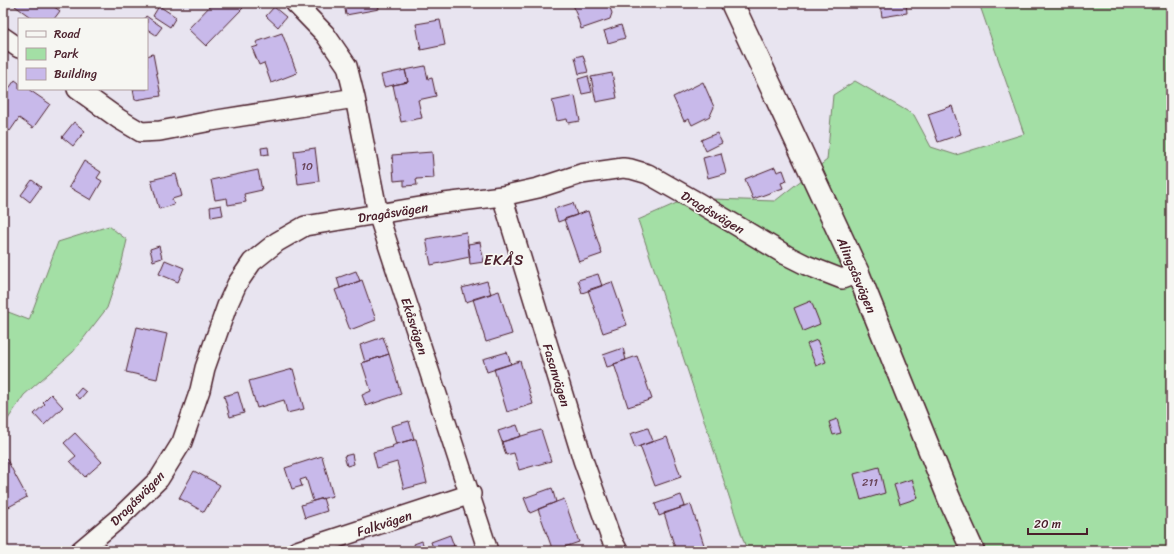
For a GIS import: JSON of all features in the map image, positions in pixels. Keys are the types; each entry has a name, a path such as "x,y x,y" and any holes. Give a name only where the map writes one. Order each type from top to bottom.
{"main road":[{"name":"Alingsåsvägen","path":"732,3 858,273 949,498 973,551"}],"street":[{"name":"Ekåsvägen","path":"295,3 325,34 347,66 355,98 378,214 471,494 488,551"},
{"path":"3,37 18,47"},
{"path":"78,90 119,119 141,132 160,131 211,121 355,98"},
{"name":"Dragåsvägen","path":"80,551 119,518 159,479 182,442 200,390 205,368 227,306 237,284 252,262 277,242 305,226 444,203 502,196 538,188 581,174 612,169 631,169 648,174 806,265 842,279 858,273"},
{"name":"Fasanvägen","path":"502,196 583,460 611,538 618,551"},
{"name":"Falkvägen","path":"297,551 471,494"}],"green space":[{"path":"979,3 1171,3 1171,551 747,551 638,220 697,194 712,199 775,201 827,160 833,95 855,81 914,115 931,147 956,155 1024,134"},
{"path":"109,226 127,240 121,266 107,308 73,352 24,395 6,422 3,421 3,310 29,320 58,242"}],"building":[{"path":"18,3 49,3 60,11 55,18 32,18 15,6"},
{"path":"213,3 238,3 243,8 206,46 188,29"},
{"path":"344,3 378,3 379,9 346,15"},
{"path":"608,3 612,13 610,19 581,29 573,4"},
{"path":"880,3 906,3 907,13 882,17"},
{"path":"159,6 176,17 170,27 153,16"},
{"path":"274,7 286,17 278,27 266,16"},
{"path":"146,16 162,27 156,35 148,30 148,18 145,18"},
{"path":"440,20 445,45 421,50 416,24"},
{"path":"621,25 625,38 608,43 604,31"},
{"path":"282,33 297,73 271,83 264,63 259,65 252,48 258,46 256,42"},
{"path":"153,54 161,96 135,100 133,90 148,90 148,56"},
{"path":"583,55 588,72 579,74 575,57"},
{"path":"425,66 428,79 432,78 436,96 418,100 422,118 401,122 393,85 408,82 405,70"},
{"path":"405,70 408,82 384,87 381,75"},
{"path":"612,73 617,98 596,102 591,77"},
{"path":"588,76 592,92 582,94 578,79"},
{"path":"15,80 18,82 18,90 29,90 50,104 33,128 19,118 10,131 3,125 3,97"},
{"path":"703,82 714,107 710,116 692,125 689,119 684,121 673,97"},
{"path":"575,96 580,121 568,123 567,119 557,121 552,101"},
{"path":"952,106 961,134 938,142 928,114"},
{"path":"74,122 85,131 73,146 62,137"},
{"path":"717,133 722,143 706,151 701,140"},
{"path":"268,147 269,154 262,155 261,148"},
{"path":"315,148 319,181 298,184 294,151"},
{"path":"432,152 434,178 416,179 417,185 404,186 404,180 394,181 392,155"},
{"path":"721,153 726,173 708,178 703,158"},
{"path":"84,161 101,172 97,178 102,181 91,200 69,187"},
{"path":"775,167 777,172 783,170 787,181 781,183 783,188 753,199 745,179"},
{"path":"258,170 262,190 244,194 246,202 228,205 227,198 215,200 211,180"},
{"path":"176,174 182,196 172,199 174,205 159,209 151,180"},
{"path":"32,180 41,187 30,202 21,195"},
{"path":"573,203 577,215 558,222 554,209"},
{"path":"221,205 223,215 211,217 210,207"},
{"path":"588,211 602,254 579,262 564,219"},
{"path":"466,232 470,257 431,265 426,239"},
{"path":"480,242 484,262 470,264 468,244"},
{"path":"159,246 162,258 153,261 150,249"},
{"path":"165,260 184,268 178,282 159,274"},
{"path":"356,271 360,281 340,288 337,278"},
{"path":"598,274 602,286 582,293 578,280"},
{"path":"362,280 376,320 350,330 335,290"},
{"path":"487,281 491,294 466,302 462,288"},
{"path":"612,282 627,325 603,333 588,290"},
{"path":"499,291 512,334 486,342 473,299"},
{"path":"811,301 820,324 803,331 794,308"},
{"path":"137,327 167,334 157,379 126,372"},
{"path":"383,337 389,354 365,362 360,345"},
{"path":"817,340 826,362 816,366 807,344"},
{"path":"623,348 626,360 607,367 603,355"},
{"path":"507,352 511,364 487,372 483,359"},
{"path":"389,354 401,394 366,406 362,395 371,391 362,363"},
{"path":"637,356 652,399 628,407 614,364"},
{"path":"520,361 533,404 507,412 494,369"},
{"path":"293,369 304,409 287,413 284,400 257,408 249,381"},
{"path":"81,388 86,392 80,399 75,395"},
{"path":"238,392 244,413 230,417 224,396"},
{"path":"51,394 63,407 44,425 34,414 45,404 43,402"},
{"path":"837,419 841,433 833,435 829,422"},
{"path":"409,421 414,439 396,444 391,426"},
{"path":"517,425 521,436 502,442 498,431"},
{"path":"648,428 653,441 635,448 630,434"},
{"path":"541,430 551,461 519,470 514,453 506,455 502,442"},
{"path":"75,433 102,462 85,477 70,461 76,456 64,443"},
{"path":"667,437 681,477 655,486 640,446"},
{"path":"416,439 427,483 404,489 397,462 377,468 373,452 393,447 392,446 396,444"},
{"path":"352,454 354,464 347,466 344,456"},
{"path":"322,456 333,496 313,501 306,478 300,480 302,486 292,489 285,468"},
{"path":"6,458 27,497 3,510 3,460"},
{"path":"879,467 885,493 861,500 854,474"},
{"path":"194,471 220,485 204,512 179,498"},
{"path":"912,479 918,498 900,504 894,485"},
{"path":"552,488 556,502 530,513 524,498"},
{"path":"681,495 685,506 659,516 655,504"},
{"path":"323,498 327,511 305,518 301,505"},
{"path":"564,499 579,542 553,551 538,509"},
{"path":"691,505 705,548 696,551 676,551 664,513"},
{"path":"450,535 454,546 440,551 434,551 431,542"},
{"path":"422,541 425,551 416,551 414,544"},
{"path":"454,546 457,551 440,551"}],"district":[{"name":"EKÅS","path":"504,260"}]}
